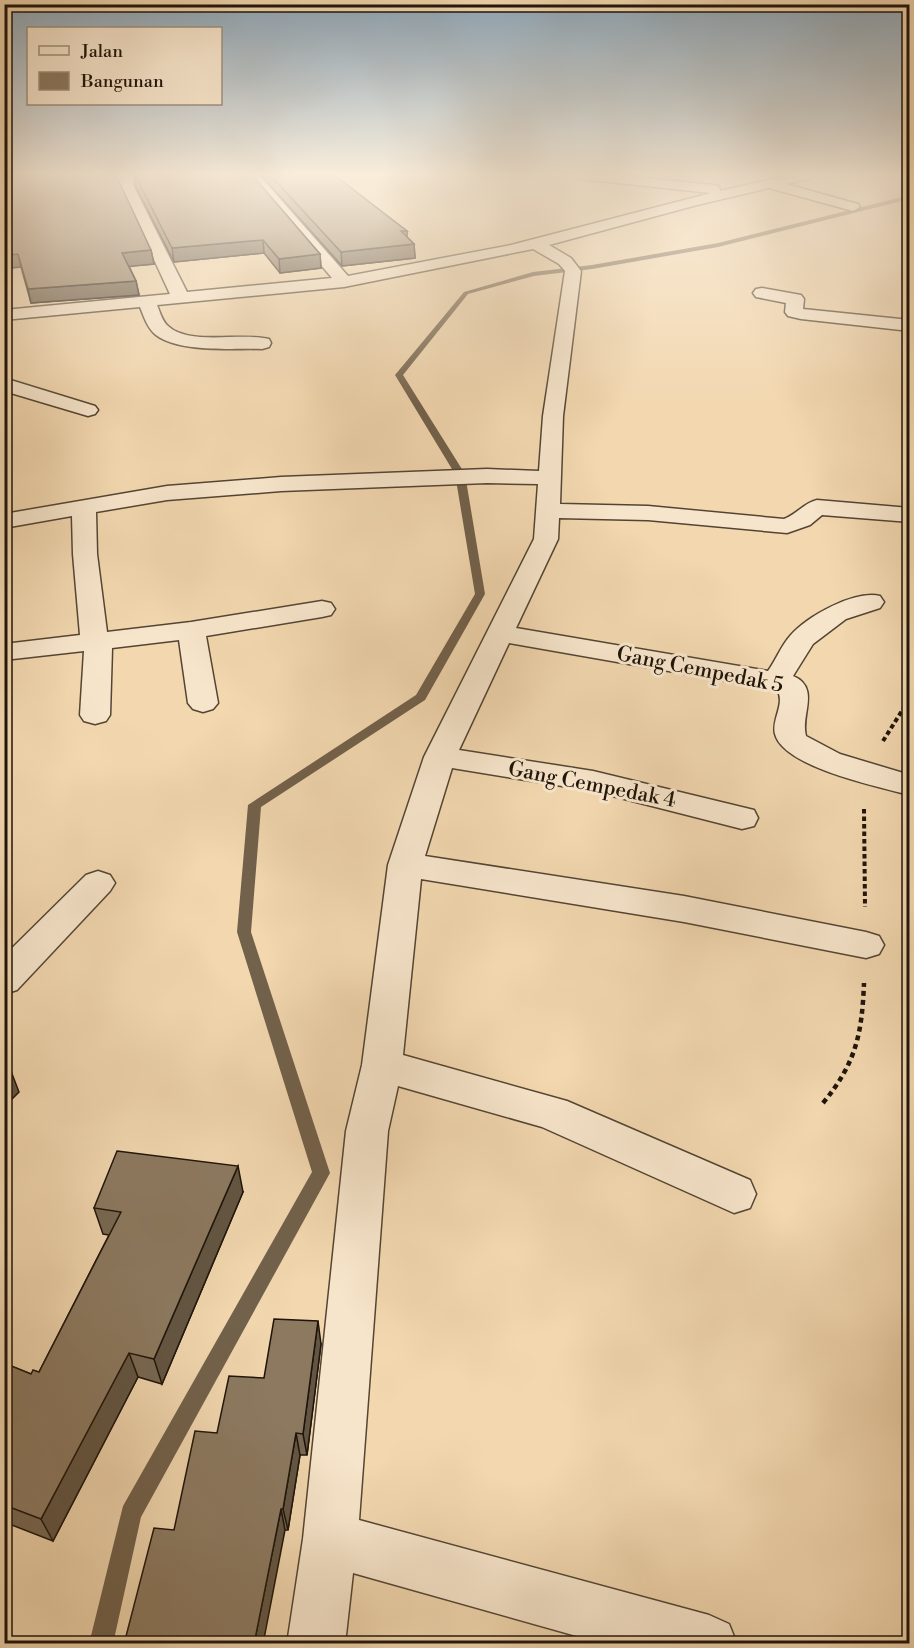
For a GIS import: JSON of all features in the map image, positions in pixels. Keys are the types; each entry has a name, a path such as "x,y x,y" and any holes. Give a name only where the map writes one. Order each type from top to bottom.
{"street":[{"path":"159,252 181,298"},
{"path":"318,252 344,282"},
{"path":"4,315 344,282 496,252"},
{"path":"316,1644 330,1539 368,1131 382,1065 405,864 441,757 546,539 554,416 569,266 548,252"},
{"path":"762,293 795,299 794,312 801,314 909,326"},
{"path":"146,302 161,330 171,336 186,340 262,343"},
{"path":"4,384 88,410"},
{"path":"4,521 167,493 281,484 487,476 549,495 648,513 787,526 802,520 817,507 909,515"},
{"path":"84,509 85,554 96,641 95,715"},
{"path":"776,680 794,655 801,640 837,612 871,602"},
{"path":"4,652 191,630 322,609"},
{"path":"191,630 203,703"},
{"name":"Gang Cempedak 5","path":"499,633 776,680 792,686 796,695 788,730 794,742 810,753 909,785"},
{"name":"Gang Cempedak 4","path":"441,757 593,781 742,818"},
{"path":"405,864 684,909 866,945"},
{"path":"4,980 98,883"},
{"path":"382,1065 552,1113 735,1194"},
{"path":"330,1539 709,1644"}],"path":[{"path":"823,1103 837,1087 858,1050 862,1033 866,945 864,770 909,698"}],"building":[{"path":"6,252 133,252 122,253 136,281 28,289 18,254 7,255"},
{"path":"273,252 318,252 320,254 279,259"},
{"path":"117,1151 238,1166 154,1359 129,1353 41,1519 4,1505 4,1363 31,1374 33,1370 39,1372 121,1212 94,1208"},
{"path":"274,1319 318,1321 303,1434 296,1433 283,1509 281,1509 254,1644 124,1644 154,1528 174,1530 195,1431 217,1433 229,1376 264,1378"}],"waterway":[{"path":"101,1644 131,1514 321,1173 244,932 255,805 421,697 480,594 460,474 399,375 466,293 533,274 592,267 678,252"}]}
